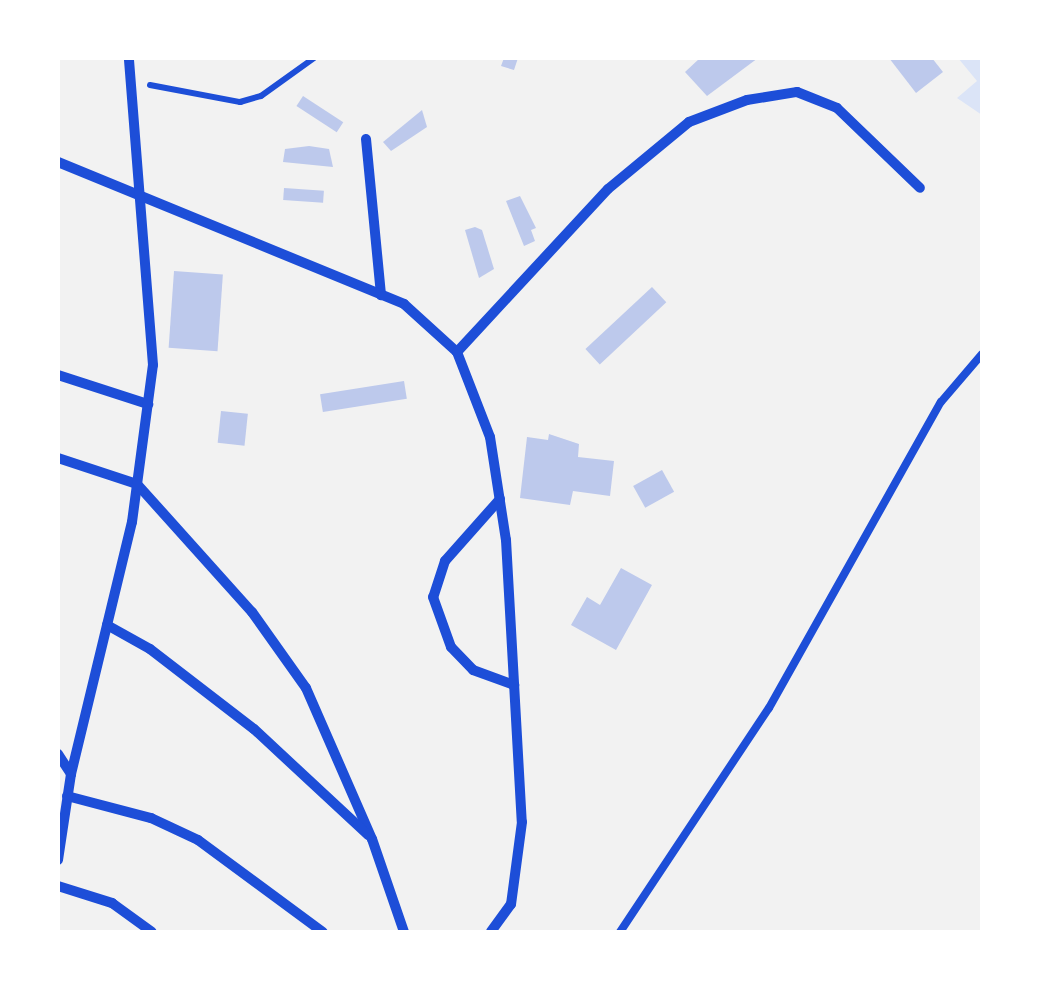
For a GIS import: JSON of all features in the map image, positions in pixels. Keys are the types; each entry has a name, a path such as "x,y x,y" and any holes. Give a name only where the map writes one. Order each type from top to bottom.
{"street":[{"path":"58,860 70,774 137,484 153,365 129,58"},
{"path":"457,352 608,189 689,122 747,100 797,92 837,108 920,188"},
{"path":"366,139 381,295"},
{"path":"58,162 404,304 457,352 490,437 500,499 514,685 522,822 511,904 491,932"},
{"path":"58,375 148,404"},
{"path":"58,458 137,484 252,612 306,688 372,839 404,932"},
{"path":"500,499 444,561 433,597 451,647 472,670 514,685"},
{"path":"107,625 150,649 254,729 372,839"},
{"path":"58,754 70,774"},
{"path":"67,796 151,818 198,840 323,932"},
{"path":"58,886 112,903 152,932"}],"lane":[{"path":"620,932 769,708 941,402 982,354"}],"path":[{"path":"129,80 240,102 261,96 314,58"}],"shaded area":[{"path":"958,58 982,58 982,115 957,98 977,81"}],"building":[{"path":"504,58 518,58 514,70 501,66"},
{"path":"700,58 758,58 707,96 685,72"},
{"path":"889,58 932,58 943,72 916,93"},
{"path":"303,96 343,122 337,132 296,106"},
{"path":"422,110 427,127 391,151 383,142"},
{"path":"285,149 329,149 333,167 283,162"},
{"path":"284,188 324,191 323,203 283,200"},
{"path":"520,196 536,228 531,230 535,241 524,246 506,201"},
{"path":"465,230 482,230 494,269 479,278"},
{"path":"174,271 223,274 218,351 169,348"},
{"path":"652,287 666,302 600,364 585,349"},
{"path":"404,381 407,399 323,412 320,394"},
{"path":"221,411 248,414 245,446 218,443"},
{"path":"549,434 579,444 578,457 614,461 610,496 573,491 570,505 520,498 527,437 548,440"},
{"path":"662,470 674,492 645,508 633,486"},
{"path":"621,568 652,585 616,650 571,625 587,597 600,605"}]}
